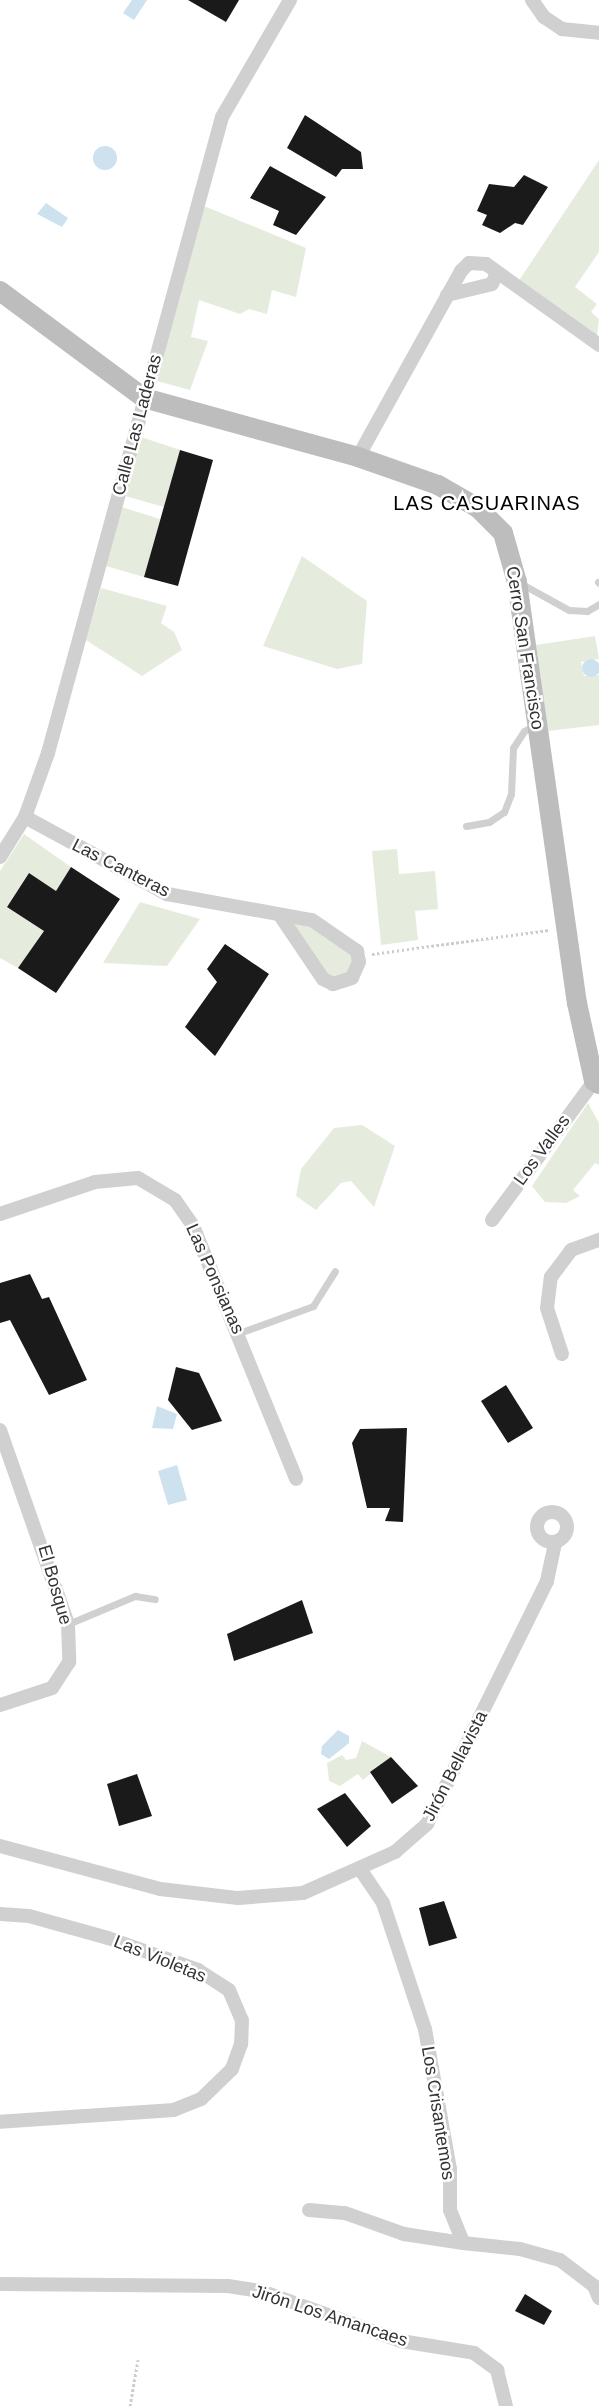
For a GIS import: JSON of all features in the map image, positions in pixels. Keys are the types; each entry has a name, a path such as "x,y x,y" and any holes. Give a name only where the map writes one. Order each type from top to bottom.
{"street":[{"name":"Calle Las Laderas","path":"0,857 25,817 48,753 222,117 290,0"},
{"path":"532,0 544,17 562,29 599,33"},
{"path":"358,457 447,296 470,263 486,264 599,345"},
{"path":"447,296 492,284 497,273"},
{"name":"Cerro San Francisco","path":"0,291 144,398 358,457 438,485 478,508 502,533 517,582 567,927 597,1086"},
{"name":"Las Canteras","path":"25,817 167,894 281,916 312,920 350,943 358,955"},
{"path":"281,916 322,979 333,984 352,978 358,955"},
{"name":"Los Valles","path":"492,1220 597,1086"},
{"name":"Las Ponsianas","path":"0,1214 95,1182 138,1178 175,1200 194,1226 239,1333 296,1479"},
{"path":"562,1354 546,1308 551,1277 571,1250 599,1240"},
{"name":"El Bosque","path":"0,1430 68,1624 69,1662 52,1688 0,1705"},
{"name":"Jirón Bellavista","path":"0,1846 160,1889 238,1898 303,1893 395,1852 427,1824 547,1582 555,1542"},
{"name":"Los Crisantemos","path":"360,1869 383,1903 425,2029 450,2169 450,2210 463,2243"},
{"name":"Las Violetas","path":"0,1914 29,1916 99,1936 198,1970 230,1990 242,2020 232,2069 201,2099 174,2110 0,2122"},
{"path":"309,2210 345,2213 404,2234 520,2250 560,2260 594,2286 599,2298"},
{"name":"Jirón Los Amancaes","path":"0,2284 228,2286 260,2291 401,2341 474,2353 497,2370 506,2406"}],"lane":[{"path":"517,582 569,610 587,611 599,604"},
{"path":"466,826 489,822 504,812 511,794 513,748 524,731 538,724"},
{"path":"239,1333 313,1306 334,1271"},
{"path":"68,1624 135,1596 155,1599"}],"path":[{"path":"358,955 567,927"},
{"path":"130,2406 138,2360"}],"shaded area":[{"path":"599,160 599,252 575,287 597,304 591,312 599,319 597,336 518,282"},
{"path":"204,206 306,248 296,297 272,290 267,314 249,309 240,314 199,300 191,337 208,341 190,390 157,381"},
{"path":"135,435 180,450 164,507 118,494"},
{"path":"115,505 160,519 144,577 99,564"},
{"path":"302,556 367,601 362,664 337,669 263,646"},
{"path":"101,588 167,606 161,623 174,632 182,650 142,676 86,640"},
{"path":"595,636 599,659 581,662 584,676 599,675 599,725 548,731 536,645"},
{"path":"24,834 71,867 56,891 29,873 7,906 44,931 18,968 0,958 0,871"},
{"path":"397,849 399,874 435,871 438,909 415,911 418,940 381,945 372,851"},
{"path":"140,902 200,919 167,966 103,963"},
{"path":"281,917 312,920 350,943 357,971 333,984"},
{"path":"588,1103 599,1123 599,1165 595,1163 573,1190 580,1196 566,1203 545,1202 532,1186"},
{"path":"362,1125 395,1146 374,1207 351,1181 341,1183 316,1210 296,1196 301,1169 334,1128"},
{"path":"362,1741 391,1757 363,1780 358,1774 340,1786 329,1781 327,1763 342,1755 346,1760 356,1758"}],"water":[{"path":"132,0 147,0 134,20 123,13"},
{"path":"105,146 110,147 116,153 116,163 110,169 105,170 100,169 94,163 93,158 94,153 100,147"},
{"path":"46,203 68,218 62,227 37,214"},
{"path":"591,659 597,662 600,668 597,674 591,677 585,674 582,668 585,662"},
{"path":"157,1406 177,1414 173,1429 152,1428"},
{"path":"177,1465 187,1500 168,1505 158,1471"},
{"path":"338,1730 349,1736 349,1743 329,1759 321,1754 322,1746"}],"building":[{"path":"188,0 239,0 226,22"},
{"path":"305,115 361,152 363,169 342,169 336,177 287,148"},
{"path":"270,166 326,197 296,235 273,225 279,211 250,198"},
{"path":"524,175 548,187 523,225 515,223 500,233 482,225 487,215 477,211 489,184 514,187"},
{"path":"180,450 213,460 178,586 144,577"},
{"path":"71,867 120,899 56,993 18,968 44,931 7,907 29,873 56,891"},
{"path":"225,944 269,974 215,1056 185,1027 217,982 207,969"},
{"path":"30,1274 42,1299 49,1297 87,1380 49,1395 10,1320 0,1323 0,1283"},
{"path":"176,1367 199,1373 222,1421 192,1430 168,1400"},
{"path":"506,1385 533,1428 508,1443 481,1401"},
{"path":"407,1428 403,1522 385,1521 390,1508 367,1508 352,1443 360,1429"},
{"path":"302,1600 313,1633 234,1661 227,1634"},
{"path":"391,1757 418,1786 392,1804 370,1772"},
{"path":"137,1774 152,1816 119,1826 107,1784"},
{"path":"345,1793 371,1826 347,1847 317,1809"},
{"path":"444,1901 457,1938 429,1946 419,1908"},
{"path":"525,2294 552,2311 544,2325 515,2311"}],"district":[{"name":"LAS CASUARINAS","path":"487,503"}]}
